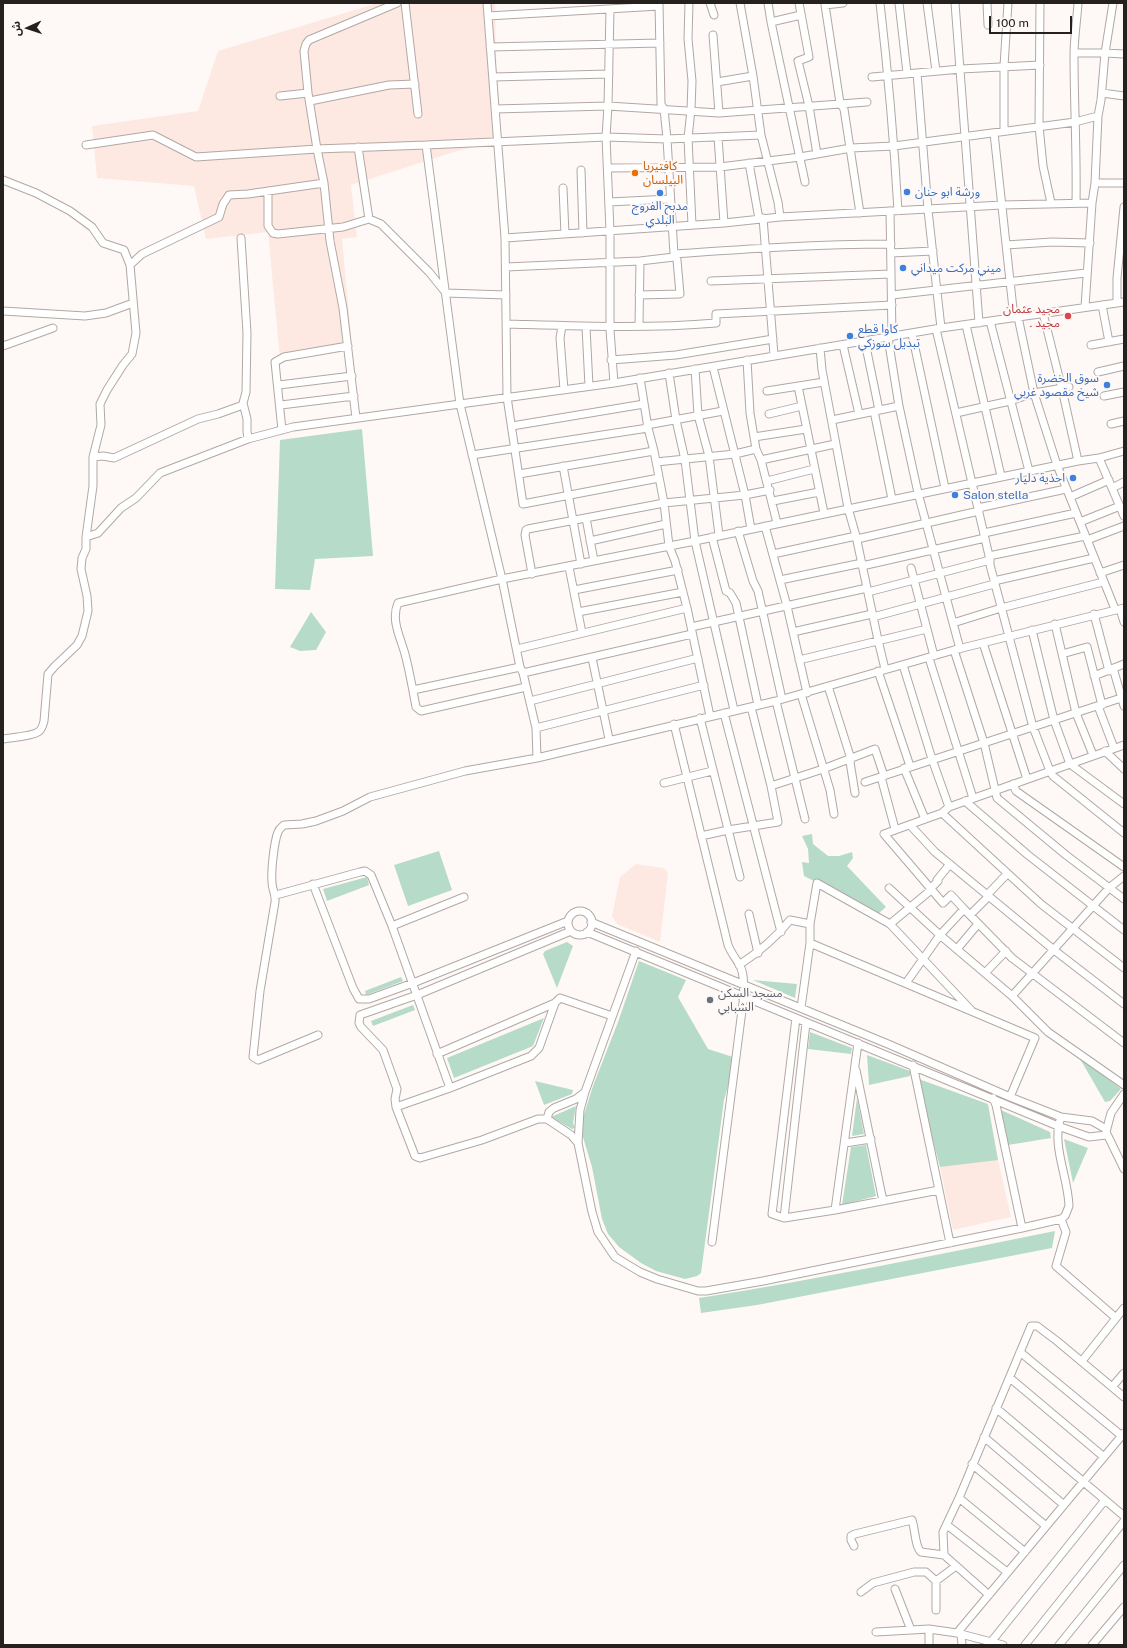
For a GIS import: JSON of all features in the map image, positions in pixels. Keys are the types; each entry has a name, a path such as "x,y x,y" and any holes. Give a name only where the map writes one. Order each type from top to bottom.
{"street":[{"path":"356,418 343,308 329,228 324,183 308,93 304,56 306,44 310,40 397,3"},
{"path":"405,3 418,114"},
{"path":"487,3 505,238 507,397 523,504 659,478"},
{"path":"689,3 688,39 692,81 688,138 692,225"},
{"path":"710,3 714,14"},
{"path":"740,3 753,76 761,135 778,202 780,217"},
{"path":"768,3 805,182"},
{"path":"799,3 800,15 809,57 798,61 809,106 817,154"},
{"path":"843,3 825,5 840,104 844,109 851,148 860,213"},
{"path":"880,3 894,146 894,211 891,244 892,306 890,337 898,406 918,493 953,623 957,650 984,743 994,791 997,798 1066,855 1124,899"},
{"path":"899,3 907,73"},
{"path":"927,3 936,71"},
{"path":"955,3 961,69 969,207 979,323"},
{"path":"987,3 988,25"},
{"path":"1004,131 1004,66 1008,3"},
{"path":"1040,3 1039,126 1043,166 1051,203"},
{"path":"1076,203 1077,164 1074,53 1078,3"},
{"path":"1085,307 1086,272 1095,183 1098,116 1102,93 1105,53 1113,3"},
{"path":"488,16 610,9 659,4 661,104 664,109 674,255 677,260 680,294 639,295"},
{"path":"610,9 606,137 609,168 611,360 614,383"},
{"path":"771,22 800,15"},
{"path":"713,35 719,113"},
{"path":"490,47 660,43"},
{"path":"1074,53 1124,54"},
{"path":"872,77 888,74 1040,65"},
{"path":"917,73 924,142 928,210 937,290 939,329 956,413 990,558 990,565 1008,636 1033,727 1050,771 1053,776 1124,833"},
{"path":"493,77 609,74"},
{"path":"717,82 753,76"},
{"path":"310,101 389,85 415,84"},
{"path":"280,96 308,93"},
{"path":"1102,93 1124,96"},
{"path":"495,109 608,106 691,110 719,113 867,102"},
{"path":"609,168 720,167 800,157 851,148 894,146 994,133 1075,122 1098,116"},
{"path":"994,133 1010,282 1016,317 1034,393 1056,465 1100,573 1119,609 1124,622"},
{"path":"86,145 153,135 196,157 426,144 606,137 667,139 761,135"},
{"path":"718,137 724,223"},
{"path":"426,144 460,404 536,728 537,758"},
{"path":"358,147 369,219"},
{"path":"749,163 761,219 765,248 774,355"},
{"path":"581,170 582,233"},
{"path":"3,180 36,193 70,211 92,227 103,243 124,250 130,265 136,333 132,354 119,371 100,404 101,425 93,457 92,486 86,549 82,558 81,569 87,596 88,611 82,636 77,645 48,674 44,721 39,732 3,739"},
{"path":"130,265 142,254 219,217 223,204 229,195 324,183"},
{"path":"1095,183 1124,183"},
{"path":"563,188 565,234"},
{"path":"268,191 268,226 273,233 278,234 343,227 369,219 381,224 429,272 446,293"},
{"path":"609,202 670,199"},
{"path":"505,238 724,223 780,217 1002,205 1092,203"},
{"path":"86,537 98,533 121,508 136,498 160,473 248,439 293,427 614,383 713,367 774,355 865,342 1016,317 1121,303 1117,278 1124,207"},
{"path":"241,238 247,333 246,392 243,405 247,419 248,439"},
{"path":"1006,244 1052,242 1090,243"},
{"path":"506,267 640,261 674,255 765,248 891,244"},
{"path":"891,253 933,251"},
{"path":"639,326 640,261"},
{"path":"892,295 1086,272"},
{"path":"711,281 891,274"},
{"path":"446,293 506,294"},
{"path":"3,311 85,316 106,313 133,303"},
{"path":"1102,305 1109,342"},
{"path":"507,324 586,327 686,325 716,323 716,314 892,306"},
{"path":"1043,313 1066,388 1078,461"},
{"path":"990,321 1029,470"},
{"path":"562,326 560,338 564,390"},
{"path":"966,326 1001,476"},
{"path":"586,327 589,386"},
{"path":"3,346 53,328"},
{"path":"912,334 945,488"},
{"path":"611,360 676,354 773,339"},
{"path":"1091,345 1124,339"},
{"path":"865,342 892,498"},
{"path":"843,345 859,414"},
{"path":"282,430 279,385 275,362 284,357 348,346"},
{"path":"820,348 822,370 835,444 878,640 882,670 907,768 925,819"},
{"path":"747,360 750,414 756,449 770,490 777,523"},
{"path":"1098,372 1124,366"},
{"path":"713,367 745,495 751,529"},
{"path":"696,369 698,415 709,456 715,498 715,536 726,591 730,593 736,603 758,705"},
{"path":"669,373 676,420 685,460 695,541 734,710"},
{"path":"279,385 352,376"},
{"path":"640,378 664,503 669,546 678,570 710,716"},
{"path":"767,391 824,382"},
{"path":"798,386 824,513"},
{"path":"956,413 1010,401 1034,393 1066,388"},
{"path":"1104,396 1124,392"},
{"path":"281,405 354,396"},
{"path":"512,426 644,404"},
{"path":"93,457 103,456 114,458 198,419 243,405"},
{"path":"769,414 802,406"},
{"path":"832,420 898,406"},
{"path":"472,456 515,450 723,411"},
{"path":"1111,424 1124,421"},
{"path":"754,437 806,428"},
{"path":"761,460 835,444"},
{"path":"656,462 735,454 756,449"},
{"path":"519,474 654,451"},
{"path":"526,687 421,711 416,707 406,656 397,628 395,609 398,602 502,579 695,541 892,498 1029,470 1098,458 1124,451"},
{"path":"1098,458 1121,506 1124,516"},
{"path":"563,466 581,564"},
{"path":"767,481 814,469"},
{"path":"1070,497 1109,480"},
{"path":"1112,488 1124,482"},
{"path":"772,554 927,524 1066,489"},
{"path":"532,574 525,535 526,530 664,503 745,495 770,490"},
{"path":"773,501 819,492"},
{"path":"1080,522 1121,506"},
{"path":"780,580 934,550 1076,513"},
{"path":"586,518 594,562"},
{"path":"590,541 666,524"},
{"path":"765,526 787,606 799,660 804,693 823,769 830,790 834,814"},
{"path":"413,690 592,658 692,631 714,623 787,606 914,580 990,558 1086,538 1124,526"},
{"path":"738,531 763,612 779,700 806,819"},
{"path":"793,632 873,616 994,582 1094,558"},
{"path":"1100,573 1124,565"},
{"path":"569,566 582,633"},
{"path":"911,568 927,629 931,657 973,798"},
{"path":"574,590 678,570"},
{"path":"953,623 1001,608 1104,582"},
{"path":"578,612 683,592"},
{"path":"517,649 687,608"},
{"path":"318,1035 258,1060 253,1057 260,991 276,895 272,887 275,853 278,831 284,825 302,824 316,820 343,811 370,797 465,770 537,758 724,712 751,707 1008,636 1119,609"},
{"path":"1094,614 1111,669 1122,693 1124,706"},
{"path":"1055,624 1076,713 1093,755"},
{"path":"799,660 927,629"},
{"path":"1032,630 1054,720 1070,764 1124,804"},
{"path":"983,643 1026,779"},
{"path":"1062,654 1087,647 1100,705 1114,748"},
{"path":"592,658 609,740"},
{"path":"530,701 698,658"},
{"path":"1094,676 1124,664"},
{"path":"903,665 932,759 949,807"},
{"path":"536,728 704,685"},
{"path":"828,686 850,759 855,793"},
{"path":"864,782 1100,705 1122,693"},
{"path":"701,836 752,825 778,822 771,786 751,707"},
{"path":"724,712 752,825 781,932"},
{"path":"700,718 712,771 740,877"},
{"path":"674,724 728,945 732,956 739,965 743,974 744,995 712,1242"},
{"path":"1124,745 973,798 949,807 942,813 884,834 943,903 951,895 978,924 1032,974 1124,1043"},
{"path":"771,786 823,769 875,749 895,830"},
{"path":"1105,751 1124,769"},
{"path":"664,783 712,771"},
{"path":"1013,784 1016,791 1124,867"},
{"path":"965,801 1028,855 1124,930"},
{"path":"942,813 1007,874 1072,929 1124,968"},
{"path":"910,825 935,852 1054,950 1124,1004"},
{"path":"890,924 931,889 938,881 936,880 950,864"},
{"path":"276,895 360,872 367,872 372,877 392,926 450,1088"},
{"path":"970,915 1007,874"},
{"path":"1012,996 1109,888 1124,876"},
{"path":"801,1008 810,943 810,924 817,883 890,924 974,1012"},
{"path":"313,884 353,988 359,999 369,999 412,983 568,921 572,915 582,912 588,916 591,922 743,986 801,1008 1010,1097 1061,1117 1092,1121 1106,1132 1124,1169"},
{"path":"889,888 940,935 1012,996 1048,1032 1124,1085"},
{"path":"392,926 464,897"},
{"path":"906,983 940,935 964,909"},
{"path":"749,914 758,953"},
{"path":"739,965 758,953 781,932 790,920 810,924"},
{"path":"568,921 571,931 579,935 588,932 636,951 744,995 808,1024 913,1065 1058,1126 1089,1137 1106,1132"},
{"path":"588,932 591,922"},
{"path":"957,948 978,924"},
{"path":"571,931 417,995 360,1015 359,1018 361,1026 383,1050 397,1089 395,1099 396,1107 414,1156 420,1158 482,1140 538,1119 547,1118 571,1135 578,1143"},
{"path":"810,943 1035,1038 1010,1097"},
{"path":"636,951 585,1092 580,1110 578,1143 592,1212 598,1232 615,1257 640,1272 657,1279 706,1291 763,1281 1061,1219 1065,1216 1069,1206 1058,1140 1058,1126 1061,1117"},
{"path":"985,973 1006,951"},
{"path":"437,1054 555,1003 560,998 612,1016"},
{"path":"396,1107 450,1088 531,1056 538,1048 555,1003"},
{"path":"784,1218 808,1024 815,1014"},
{"path":"796,1018 772,1214 784,1218 939,1190"},
{"path":"835,1210 858,1043"},
{"path":"856,1065 883,1201"},
{"path":"913,1065 950,1243"},
{"path":"547,1118 549,1112 554,1108 576,1099 585,1092"},
{"path":"1106,1132 1111,1113 1124,1094"},
{"path":"993,1098 996,1105 1022,1228"},
{"path":"845,1143 871,1139"},
{"path":"1061,1219 1066,1232 1056,1266 1116,1318"},
{"path":"1082,1361 1124,1308"},
{"path":"944,1555 943,1532 1010,1378 1028,1330 1034,1325 1037,1326 1082,1361 1124,1397"},
{"path":"959,1633 1007,1572 1104,1457 1122,1438 1020,1352"},
{"path":"1112,1387 1124,1373"},
{"path":"1010,1378 1104,1457"},
{"path":"996,1408 1124,1516"},
{"path":"984,1437 1064,1505"},
{"path":"972,1464 1046,1526"},
{"path":"959,1498 1025,1552"},
{"path":"992,1643 1105,1500"},
{"path":"854,1546 851,1536 855,1534 912,1520 915,1527 918,1549 921,1552 944,1555 989,1595"},
{"path":"1025,1645 1124,1521"},
{"path":"947,1525 1007,1572"},
{"path":"1059,1645 1124,1565"},
{"path":"936,1581 956,1566"},
{"path":"861,1592 873,1584 914,1572 926,1572 936,1581 936,1610"},
{"path":"895,1589 911,1630"},
{"path":"1092,1645 1124,1608"},
{"path":"876,1632 929,1629 959,1633 1003,1645"},
{"path":"929,1629 929,1645"},
{"path":"959,1633 962,1645"}],"shaded area":[{"path":"378,3 495,3 498,141 454,152 351,185 357,237 342,239 352,347 280,359 268,232 206,239 194,186 97,178 92,126 198,111 218,51"},
{"path":"636,864 664,868 668,873 660,942 617,924 612,916 620,877"},
{"path":"997,1155 1011,1217 953,1230 940,1167"}],"green space":[{"path":"362,429 373,556 315,559 310,590 275,589 280,440"},
{"path":"311,612 326,632 316,650 300,651 290,647"},
{"path":"812,834 813,844 828,856 839,856 852,852 853,858 847,866 886,907 879,913 804,876 802,862 809,863 808,849 802,836"},
{"path":"439,851 452,890 408,906 394,865"},
{"path":"367,877 369,885 327,901 323,889"},
{"path":"567,942 573,946 557,988 543,954 545,951"},
{"path":"639,961 686,980 678,997 708,1049 736,1058 724,1100 701,1273 697,1276 685,1279 656,1271 641,1263 619,1247 608,1234 602,1219 592,1167 582,1134 581,1124 593,1086 618,1022"},
{"path":"401,977 403,981 366,995 365,991"},
{"path":"753,980 797,984 795,998"},
{"path":"413,1005 415,1010 373,1026 371,1021"},
{"path":"544,1018 533,1046 454,1078 447,1058"},
{"path":"810,1032 852,1048 851,1054 808,1049"},
{"path":"867,1055 910,1071 910,1076 869,1085"},
{"path":"1079,1057 1121,1089 1110,1101 1105,1102"},
{"path":"916,1078 988,1104 998,1160 940,1167"},
{"path":"535,1081 573,1090 572,1094 544,1105"},
{"path":"857,1098 864,1134 852,1136"},
{"path":"576,1106 573,1123 575,1128 572,1129 551,1117"},
{"path":"1001,1110 1050,1132 1051,1138 1008,1145"},
{"path":"1064,1139 1088,1148 1073,1183"},
{"path":"866,1145 876,1196 842,1205 851,1147"},
{"path":"1055,1231 1052,1248 757,1305 701,1313 699,1298 833,1275"}],"place":[{"name":"كافتيريا البيلسان","path":"635,173"},
{"name":"ورشة ابو حنان","path":"907,192"},
{"name":"مدبح الفروج البلدي","path":"660,193"},
{"name":"ميني مركت ميداني","path":"903,268"},
{"name":"مجيد عثمان . مجيد","path":"1068,316"},
{"name":"كاوا قطع تبديل سوزكي","path":"850,336"},
{"name":"سوق الخضرة شيخ مقصود غربي","path":"1107,385"},
{"name":"احذية دليار","path":"1073,478"},
{"name":"Salon stella","path":"955,495"},
{"name":"مسجد السكن الشبابي","path":"710,1000"}]}
